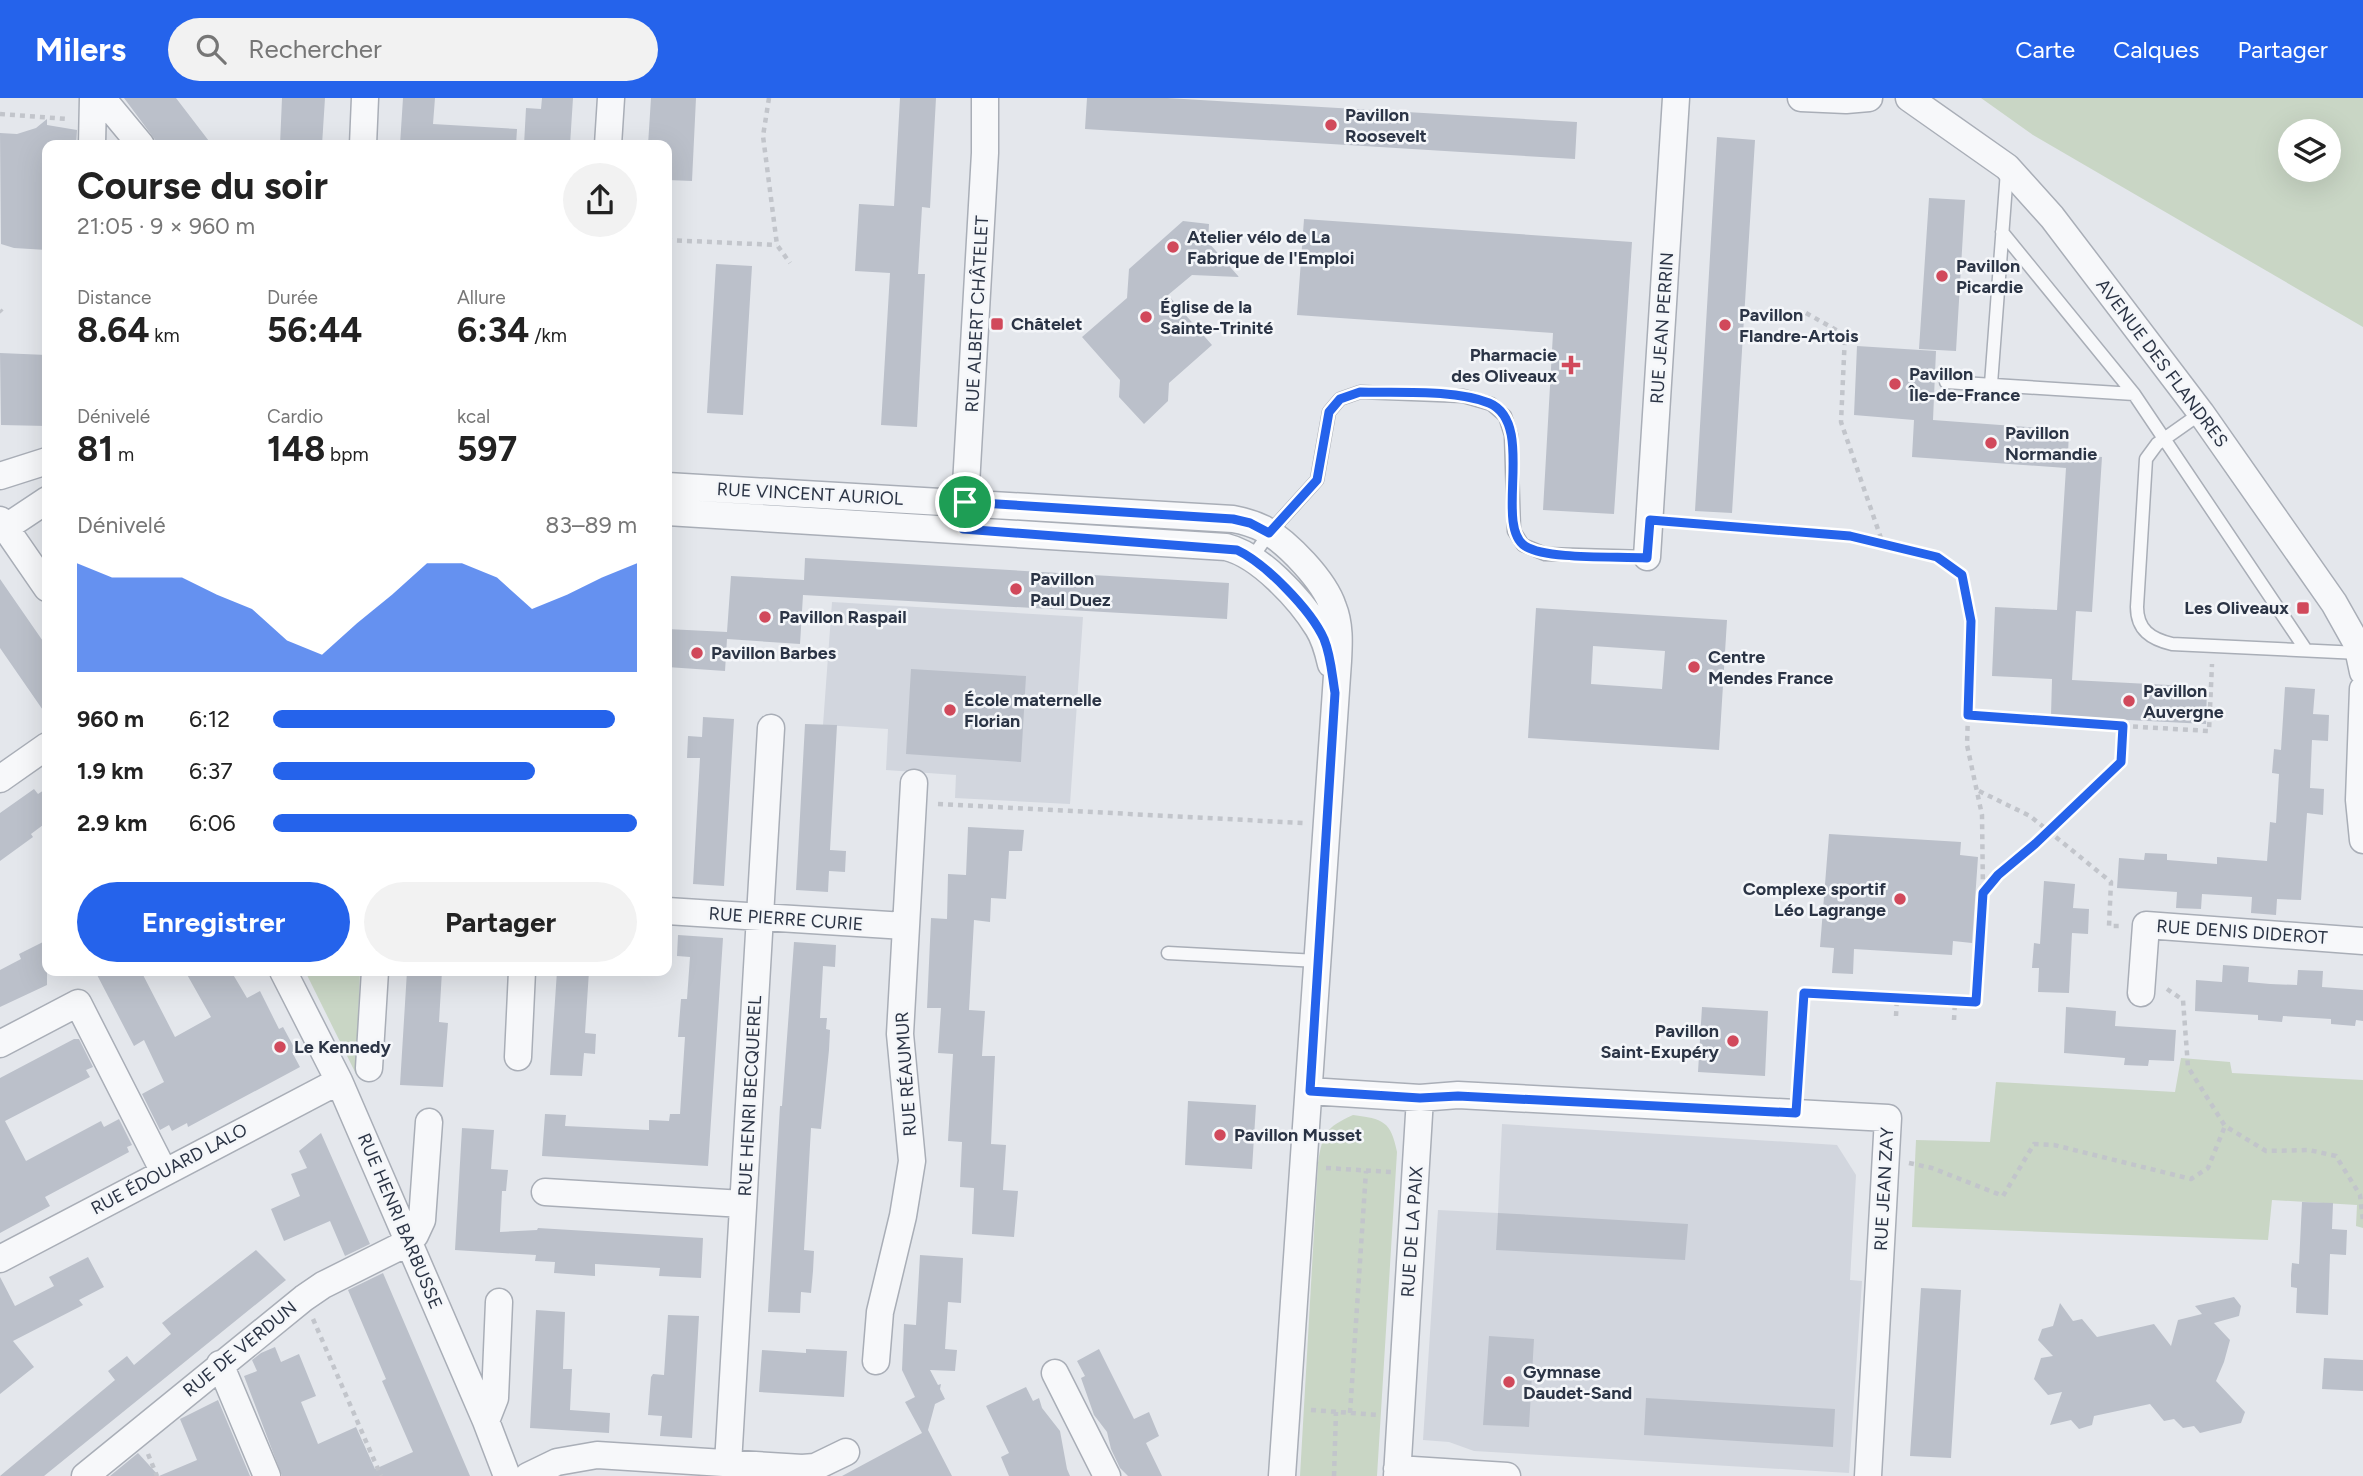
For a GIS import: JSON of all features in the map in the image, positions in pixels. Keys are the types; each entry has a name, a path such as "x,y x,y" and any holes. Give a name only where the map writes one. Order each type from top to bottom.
{"street":[{"path":"363,140 365,98"},
{"path":"608,140 611,98"},
{"name":"RUE ALBERT CHÂTELET","path":"963,529 985,153 985,98"},
{"name":"RUE JEAN PERRIN","path":"1647,558 1676,98"},
{"path":"1801,98 1869,98"},
{"name":"AVENUE DES FLANDRES","path":"1909,98 2007,167 2052,217 2201,413 2334,603 2352,635 2361,662"},
{"path":"95,116 133,140"},
{"path":"0,476 42,463"},
{"name":"RUE VINCENT AURIOL","path":"672,486 1233,519 1250,523 1286,546 1323,588 1333,606 1339,640 1335,693"},
{"path":"42,503 3,524 42,581"},
{"name":"RUE VINCENT AURIOL","path":"672,512 1226,547 1252,558 1293,597 1317,627 1328,651 1335,693"},
{"path":"2363,690 2359,800 2363,840"},
{"path":"1282,1476 1335,693"},
{"name":"RUE HENRI BECQUEREL","path":"728,1464 771,728"},
{"path":"0,779 42,750"},
{"name":"RUE RÉAUMUR","path":"876,1361 880,1312 903,1216 912,1161 900,1034 914,793"},
{"name":"RUE PIERRE CURIE","path":"672,911 905,926"},
{"name":"RUE DENIS DIDEROT","path":"2141,993 2146,925 2363,941"},
{"name":"RUE HENRI BARBUSSE","path":"286,976 339,1080 486,1421 507,1476"},
{"path":"369,1068 375,976"},
{"path":"518,1057 522,976"},
{"path":"0,1044 78,1003 164,1172"},
{"name":"RUE ÉDOUARD LALO","path":"0,1259 339,1080"},
{"path":"1310,1091 1420,1098"},
{"name":"RUE JEAN ZAY","path":"1420,1098 1458,1096 1888,1118 1868,1476"},
{"name":"RUE DE LA PAIX","path":"1397,1473 1420,1098"},
{"path":"409,1242 422,1220 429,1122"},
{"path":"545,1192 743,1204"},
{"name":"RUE DE VERDUN","path":"85,1476 304,1298 323,1285 409,1242"},
{"path":"486,1421 495,1398 499,1301"},
{"path":"220,1364 267,1476"},
{"path":"1055,1373 1107,1476"},
{"path":"528,1476 557,1462 597,1455 806,1472 846,1452"},
{"path":"1397,1473 1507,1476"}],"lane":[{"path":"1991,384 2007,167"},
{"path":"2002,232 2134,394 2306,650"},
{"path":"1946,382 2134,394"},
{"path":"1252,558 1269,533 1317,480 1329,412 1340,399 1360,392 1463,396 1491,404 1505,415 1511,435 1514,531 1523,545 1545,554 1647,558"},
{"path":"2201,413 2150,451 2144,468 2137,617 2140,625 2146,633 2162,642 2306,650 2361,662"},
{"path":"1168,953 1318,961"}],"path":[{"path":"769,98 764,136 777,246 790,263"},
{"path":"0,114 95,116"},
{"path":"672,240 777,246"},
{"path":"1806,313 1845,335 1841,422 1883,544"},
{"path":"1650,520 1850,536 1937,557 1962,575 1971,621 1967,745 1982,816 1983,893 1976,1002 1804,993 1796,1113"},
{"path":"1968,715 2209,731 2212,646"},
{"path":"1983,893 1998,875 2121,762 2123,726"},
{"path":"1978,791 2030,816 2111,882 2109,926 2146,925"},
{"path":"914,793 1326,824"},
{"path":"1896,1016 1897,998"},
{"path":"2183,1000 2188,1067 2225,1126 2266,1151 2309,1150 2336,1156 2360,1195 2363,1221"},
{"path":"1954,1020 1955,1001"},
{"path":"1885,1159 1933,1168 2003,1196 2034,1144 2054,1145 2191,1179 2208,1168 2225,1126"},
{"path":"1302,1166 1416,1174"},
{"path":"1350,1413 1366,1171"},
{"path":"304,1298 381,1476"},
{"path":"1287,1408 1401,1416"},
{"path":"1334,1476 1336,1412"}],"shaded area":[{"name":"École maternelle Florian","path":"832,602 1083,617 1070,804 955,798 956,775 886,770 888,729 823,725"},
{"path":"1502,1124 1837,1145 1856,1175 1850,1280 1862,1281 1849,1473 1474,1451 1449,1442 1423,1440 1438,1210 1498,1213"}],"green space":[{"path":"1981,98 2363,98 2363,327 2033,135"},
{"path":"307,976 360,976 356,1074"},
{"path":"2181,1058 2230,1062 2232,1073 2363,1080 2363,1228 2356,1226 2357,1205 2272,1200 2268,1240 1912,1227 1916,1140 1990,1142 1996,1082 2175,1092"},
{"path":"1353,1115 1384,1123 1392,1134 1397,1152 1377,1476 1300,1476 1318,1163 1327,1133 1336,1124"}],"building":[{"path":"124,98 176,98 208,140 155,140"},
{"path":"282,98 325,98 322,140 280,140"},
{"path":"403,98 435,98 433,124 517,129 516,140 400,140"},
{"path":"542,98 573,98 570,140 524,140 526,108 541,109"},
{"path":"651,98 696,98 692,181 672,180 672,140 648,140"},
{"path":"900,98 936,98 930,208 922,207 918,274 925,274 917,427 881,425 890,273 855,271 859,204 894,206"},
{"name":"Pavillon Roosevelt","path":"1087,98 1167,98 1577,122 1575,159 1085,129"},
{"path":"47,119 47,125 77,130 76,140 42,140 42,250 14,248 1,244 0,133 17,134 36,128"},
{"name":"Pavillon Flandre-Artois","path":"1717,137 1755,140 1732,513 1695,511"},
{"name":"Pavillon Picardie","path":"1929,198 1965,200 1956,351 1919,349"},
{"path":"1304,219 1632,242 1614,514 1543,510 1553,333 1297,315"},
{"name":"Église de la Sainte-Trinité","path":"1183,221 1209,224 1208,242 1239,277 1192,275 1168,295 1212,345 1169,383 1168,401 1144,424 1119,397 1120,380 1082,337 1127,298 1129,269"},
{"path":"716,264 752,266 743,415 707,413"},
{"path":"1857,346 1936,351 1933,420 2069,430 2068,455 2102,457 2092,612 2076,611 2072,680 2207,687 2206,724 2051,716 2052,679 1992,676 1995,607 2057,610 2066,468 1912,457 1914,420 1854,415"},
{"path":"0,353 42,355 42,426 1,425"},
{"name":"Pavillon Paul Duez","path":"805,558 1229,583 1227,619 803,595 800,644 727,639 725,671 672,667 672,629 727,632 731,576 804,580"},
{"path":"0,579 42,640 42,709 0,648"},
{"name":"Centre Mendes France","path":"1536,608 1727,620 1719,750 1528,738","holes":["1593,646 1665,651 1662,689 1591,684"]},
{"path":"911,669 1026,676 1021,762 906,754"},
{"path":"2285,687 2315,689 2313,714 2329,715 2328,741 2312,740 2310,788 2324,789 2323,815 2307,813 2301,900 2277,899 2276,915 2251,913 2252,897 2202,894 2201,909 2176,908 2177,892 2117,888 2119,858 2144,860 2145,853 2167,854 2167,860 2217,864 2217,857 2267,861 2270,822 2276,823 2279,774 2272,773 2274,749 2281,750"},
{"path":"703,717 734,719 724,886 693,884 700,758 687,758 688,736 702,737"},
{"path":"805,724 837,725 830,850 846,851 845,872 829,871 828,892 796,890"},
{"path":"34,789 38,794 42,791 42,826 31,834 33,837 0,861 0,813"},
{"path":"968,827 1024,830 1022,851 1009,851 1006,899 991,898 990,922 974,920 969,1010 985,1011 982,1056 995,1056 991,1144 1006,1145 1003,1190 1018,1191 1014,1237 972,1234 974,1188 960,1187 962,1142 948,1141 953,1054 938,1053 941,1008 927,1008 931,918 947,919 948,874 966,875"},
{"name":"Complexe sportif Léo Lagrange","path":"1829,834 1961,842 1960,855 1978,857 1972,943 1953,941 1952,955 1854,949 1853,974 1832,973 1834,948 1820,947"},
{"path":"2044,881 2075,884 2073,908 2089,909 2088,934 2072,933 2069,993 2038,992 2039,968 2032,968 2034,943 2040,944"},
{"path":"678,935 723,938 708,1166 542,1156 545,1114 566,1115 565,1126 649,1130 649,1120 669,1121 670,1114 680,1114 685,1037 678,1037 681,999 687,999 690,957 677,956"},
{"path":"42,942 42,976 47,976 47,985 0,1007 0,970 21,959 19,954"},
{"path":"794,942 836,945 835,967 823,966 820,1018 827,1018 826,1029 830,1030 829,1050 821,1129 811,1128 804,1250 814,1251 813,1271 811,1293 801,1292 800,1313 768,1312 780,1106"},
{"path":"2223,965 2249,967 2248,982 2270,984 2297,985 2298,970 2323,971 2322,987 2363,990 2363,1021 2356,1020 2355,1026 2331,1024 2331,1019 2283,1016 2282,1022 2258,1020 2258,1015 2195,1011 2196,980 2222,982"},
{"path":"98,976 144,976 175,1037 211,1017 188,976 234,976 247,998 260,991 279,1029 283,1027 296,1051 292,1052 300,1067 188,1127 187,1123 172,1131 169,1125 160,1130 142,1094 164,1082 144,1040 134,1046"},
{"path":"407,976 442,976 439,1022 448,1023 443,1087 400,1085"},
{"path":"557,976 589,976 585,1033 596,1034 595,1054 584,1053 582,1076 550,1075"},
{"name":"Pavillon Saint-Exupéry","path":"1702,1007 1768,1011 1765,1076 1698,1072"},
{"path":"2066,1007 2116,1011 2115,1026 2176,1030 2174,1061 2149,1060 2148,1066 2124,1065 2125,1058 2064,1053"},
{"path":"74,1039 79,1039 93,1067 86,1070 90,1077 5,1121 26,1161 101,1121 104,1127 119,1119 132,1145 127,1147 129,1152 45,1197 50,1206 0,1233 0,1078"},
{"name":"Pavillon Musset","path":"1188,1101 1256,1105 1252,1169 1185,1165"},
{"path":"462,1128 494,1130 491,1169 508,1170 506,1191 502,1191 500,1232 538,1228 703,1238 701,1278 659,1276 660,1268 595,1264 595,1276 554,1273 555,1262 535,1261 536,1255 455,1250"},
{"path":"321,1133 370,1244 345,1256 330,1221 284,1241 271,1209 300,1196 291,1174 307,1168 299,1151"},
{"path":"2302,1202 2333,1203 2332,1229 2347,1230 2346,1255 2330,1254 2328,1315 2296,1313 2297,1288 2291,1287 2291,1275 2292,1263 2299,1264"},
{"path":"1498,1213 1688,1224 1685,1260 1496,1250"},
{"path":"256,1250 286,1280 44,1476 0,1476 115,1380 108,1371 127,1356 134,1365 171,1334 162,1323"},
{"path":"920,1255 963,1258 961,1303 948,1302 945,1349 957,1350 955,1371 930,1370 938,1385 941,1384 940,1389 945,1399 935,1404 928,1430 952,1476 842,1476 922,1433 905,1402 915,1397 902,1370 904,1324 916,1325"},
{"path":"88,1257 104,1287 79,1300 83,1305 13,1341 34,1367 0,1394 0,1277 15,1306 54,1286 49,1277"},
{"path":"383,1273 470,1476 282,1476 244,1376 257,1371 252,1360 275,1347 281,1362 299,1354 316,1396 301,1402 318,1444 356,1427 375,1469 413,1452 382,1381 386,1379 348,1290"},
{"path":"1921,1288 1961,1290 1951,1458 1910,1456"},
{"path":"2234,1297 2241,1306 2239,1316 2214,1323 2230,1340 2216,1381 2245,1412 2241,1423 2200,1433 2194,1426 2183,1428 2174,1419 2164,1421 2150,1404 2094,1416 2092,1425 2079,1429 2071,1420 2050,1425 2062,1392 2048,1395 2034,1379 2041,1358 2053,1356 2038,1340 2042,1329 2053,1326 2060,1303 2073,1321 2082,1319 2097,1337 2154,1324 2171,1346 2178,1320 2202,1314 2195,1306"},
{"path":"536,1310 565,1312 563,1369 572,1369 570,1410 610,1413 609,1433 530,1428"},
{"path":"668,1315 699,1316 692,1438 660,1436 662,1416 648,1415 651,1377 653,1374 664,1375"},
{"name":"Gymnase Daudet-Sand","path":"1489,1336 1534,1339 1529,1427 1483,1425"},
{"path":"806,1349 847,1351 844,1397 759,1392 762,1350 806,1353"},
{"path":"1099,1349 1134,1419 1149,1412 1159,1436 1146,1443 1162,1476 1128,1476 1120,1468 1107,1432 1094,1415 1081,1378 1085,1376 1077,1361"},
{"path":"2324,1358 2363,1360 2363,1391 2322,1389"},
{"path":"1026,1387 1033,1401 1039,1398 1042,1408 1060,1431 1070,1476 1009,1476 1001,1457 1009,1453 986,1406"},
{"path":"1646,1398 1835,1409 1833,1447 1644,1435"},
{"path":"218,1400 250,1476 159,1476 197,1460 180,1419"},
{"path":"138,1453 159,1476 110,1476"}],"place":[{"name":"Pavillon Roosevelt","path":"1331,125"},
{"name":"Atelier vélo de La Fabrique de l'Emploi","path":"1173,247"},
{"name":"Pavillon Picardie","path":"1942,276"},
{"name":"Église de la Sainte-Trinité","path":"1146,317"},
{"name":"Châtelet","path":"997,324"},
{"name":"Pavillon Flandre-Artois","path":"1725,325"},
{"name":"Pharmacie des Oliveaux","path":"1571,365"},
{"name":"Pavillon Île-de-France","path":"1895,384"},
{"name":"Pavillon Normandie","path":"1991,443"},
{"name":"Pavillon Paul Duez","path":"1016,589"},
{"name":"Les Oliveaux","path":"2303,608"},
{"name":"Pavillon Raspail","path":"765,617"},
{"name":"Pavillon Barbes","path":"697,653"},
{"name":"Centre Mendes France","path":"1694,667"},
{"name":"Pavillon Auvergne","path":"2129,701"},
{"name":"École maternelle Florian","path":"950,710"},
{"name":"Complexe sportif Léo Lagrange","path":"1900,899"},
{"name":"Pavillon Saint-Exupéry","path":"1733,1041"},
{"name":"Le Kennedy","path":"280,1047"},
{"name":"Pavillon Musset","path":"1220,1135"},
{"name":"Gymnase Daudet-Sand","path":"1509,1382"}],"route":[{"path":"1360,392 1463,396 1491,404 1505,415 1511,435 1514,531 1523,545 1545,554 1647,558 1650,520 1850,536 1937,557 1962,575 1971,621 1968,715 2123,726 2121,762 2035,844 1998,875 1983,893 1976,1002 1804,993 1796,1113 1310,1091 1335,693 1328,651 1317,627 1269,572 1257,561 1237,550 1226,547 963,529 965,502 1233,519 1250,523 1269,533 1317,480 1329,412 1340,399 1360,392"}]}
